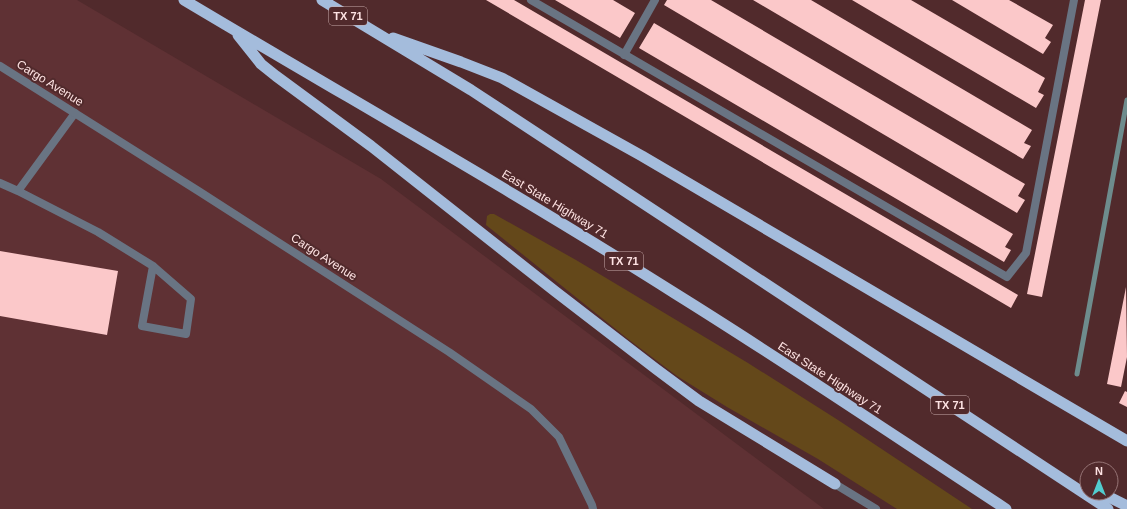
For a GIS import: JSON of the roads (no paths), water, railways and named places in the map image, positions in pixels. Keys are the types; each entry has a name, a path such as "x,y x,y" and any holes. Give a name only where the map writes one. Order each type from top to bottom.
{"highway":[{"name":"East State Highway 71","path":"184,0 482,175 676,293 1006,509"},
{"name":"TX 71","path":"322,0 471,90 1108,509"},
{"path":"232,29 261,64 371,146 656,370 710,408 835,484"},
{"path":"374,32 502,78 642,156 1127,441"},
{"path":"1034,461 1079,482"},
{"path":"1117,501 1127,506"}],"street":[{"path":"531,0 1007,277 1026,253 1074,0"},
{"path":"624,55 655,0"},
{"name":"Cargo Avenue","path":"0,66 435,343 531,409 559,438 593,509"},
{"path":"18,191 76,113"},
{"path":"0,183 98,232 153,266 191,299 186,334 142,326 153,266"},
{"path":"835,484 876,509"}],"waterway":[{"path":"1077,374 1127,100"}]}
